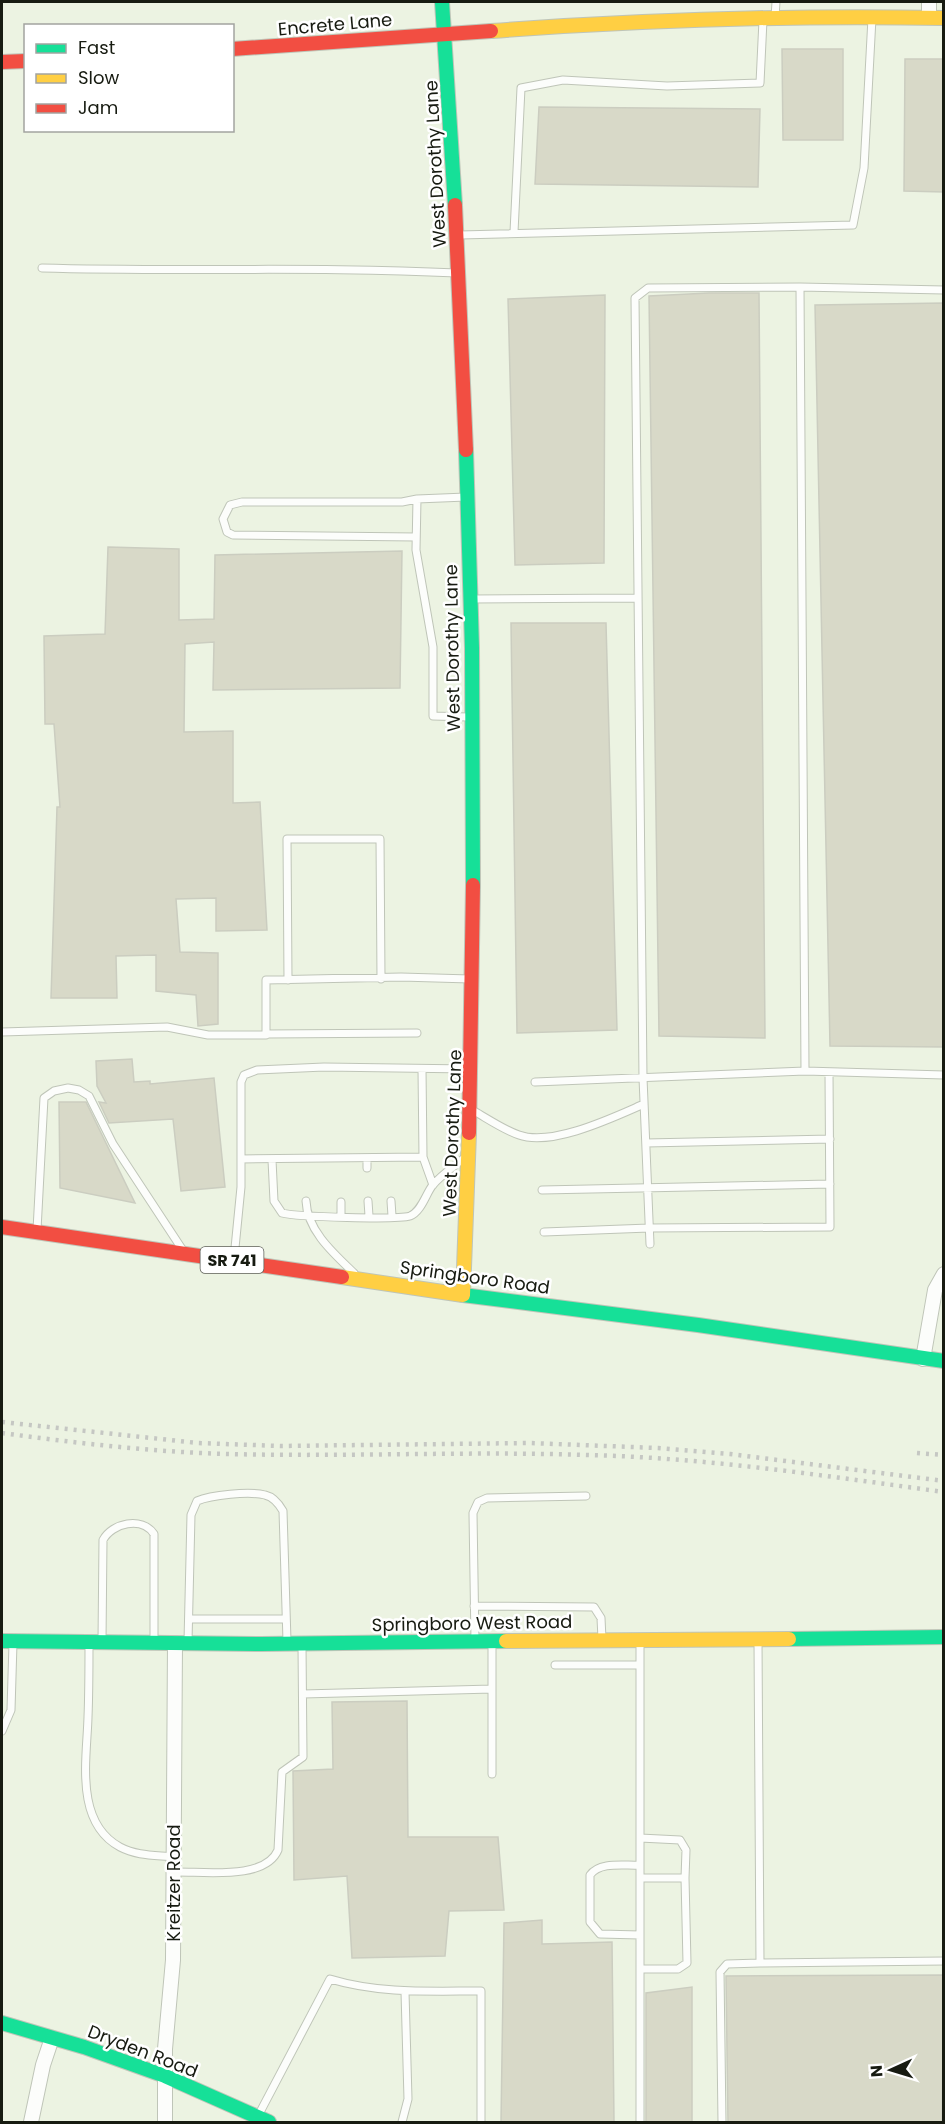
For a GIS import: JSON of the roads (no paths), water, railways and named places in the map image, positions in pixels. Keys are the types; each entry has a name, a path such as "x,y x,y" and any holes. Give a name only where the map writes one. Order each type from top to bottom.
{"main road":[{"name":"West Dorothy Lane","path":"442,2 459,273 467,497 471,717 472,1069 463,1295"},
{"name":"Encrete Lane","path":"234,49 598,23 769,17 944,18"},
{"path":"2,62 24,61"},
{"name":"Springboro Road","path":"2,1227 463,1295 698,1325 944,1361"},
{"name":"Springboro West Road","path":"8,1641 287,1644 944,1638"},
{"name":"Dryden Road","path":"2,2023 165,2076 263,2120"}],"street":[{"path":"929,2 929,17"},
{"path":"923,1359 935,1290 944,1274"},
{"name":"Kreitzer Road","path":"165,2122 165,2076 173,1960 173,1872 182,1643"},
{"path":"31,2122 43,2065 52,2038"}],"lane":[{"path":"514,232 521,88 563,80 667,86 760,83 769,17 776,2"},
{"path":"457,235 853,225 864,168 872,16"},
{"path":"42,268 346,268 459,273"},
{"path":"650,1244 643,1078 635,298 648,288 800,287 944,290"},
{"path":"800,287 805,1071"},
{"path":"416,537 233,536 224,527 225,511 230,505 242,502 402,502 417,499 467,497"},
{"path":"417,499 416,537 433,647 433,716 471,717"},
{"path":"469,598 638,598"},
{"path":"288,980 287,839 380,838 381,979"},
{"path":"266,1034 266,980 473,979"},
{"path":"2,1032 167,1027 208,1035 417,1033"},
{"path":"234,1260 241,1159 241,1082 244,1075 257,1070 324,1067 472,1069"},
{"path":"422,1069 423,1156 433,1185"},
{"path":"535,1082 805,1071 944,1075"},
{"path":"544,1232 649,1228 830,1227 829,1072"},
{"path":"37,1233 44,1098 54,1091 79,1090 89,1096 112,1144 185,1254"},
{"path":"471,1110 520,1136 546,1137 608,1120 644,1104"},
{"path":"646,1143 830,1139"},
{"path":"272,1160 274,1201 282,1213 341,1217 410,1216 417,1210 433,1185 469,1153"},
{"path":"241,1159 423,1156"},
{"path":"391,1157 391,1167"},
{"path":"367,1158 367,1168"},
{"path":"305,1159 305,1168"},
{"path":"340,1159 340,1167"},
{"path":"542,1190 830,1184"},
{"path":"306,1201 306,1216 326,1245 360,1279"},
{"path":"368,1201 369,1216"},
{"path":"391,1201 392,1216"},
{"path":"341,1202 341,1217"},
{"path":"182,1643 189,1618 191,1515 197,1501 209,1496 265,1495 277,1502 283,1511 287,1644"},
{"path":"475,1641 473,1513 478,1502 486,1498 586,1496"},
{"path":"154,1642 154,1534 150,1528 141,1524 119,1525 108,1530 103,1540 85,1781 90,1809 102,1830 118,1846 139,1854 174,1857"},
{"path":"474,1606 594,1607 601,1618 602,1640"},
{"path":"189,1618 286,1619"},
{"path":"758,1639 760,1963"},
{"path":"640,1640 640,2122"},
{"path":"2,1731 11,1710 8,1641"},
{"path":"492,1641 492,1774"},
{"path":"173,1872 251,1870 268,1864 274,1859 278,1850 282,1772 303,1757 302,1643"},
{"path":"555,1665 640,1665"},
{"path":"303,1694 492,1689"},
{"path":"640,1838 680,1840 686,1850 687,1963 678,1969 640,1969"},
{"path":"640,1865 603,1866 590,1875 590,1922 600,1934 640,1935"},
{"path":"640,1878 685,1878"},
{"path":"722,2122 720,1972 727,1964 944,1961"},
{"path":"263,2120 330,1979 359,1988 405,1992 481,1991 480,2122"},
{"path":"402,2122 408,2099 405,1992"}],"railway":[{"path":"2,1422 198,1443 280,1446 530,1443 658,1448 730,1454 944,1481"},
{"path":"2,1433 115,1446 228,1454 499,1454 634,1457 767,1469 944,1492"},
{"path":"917,1453 944,1455"}]}
